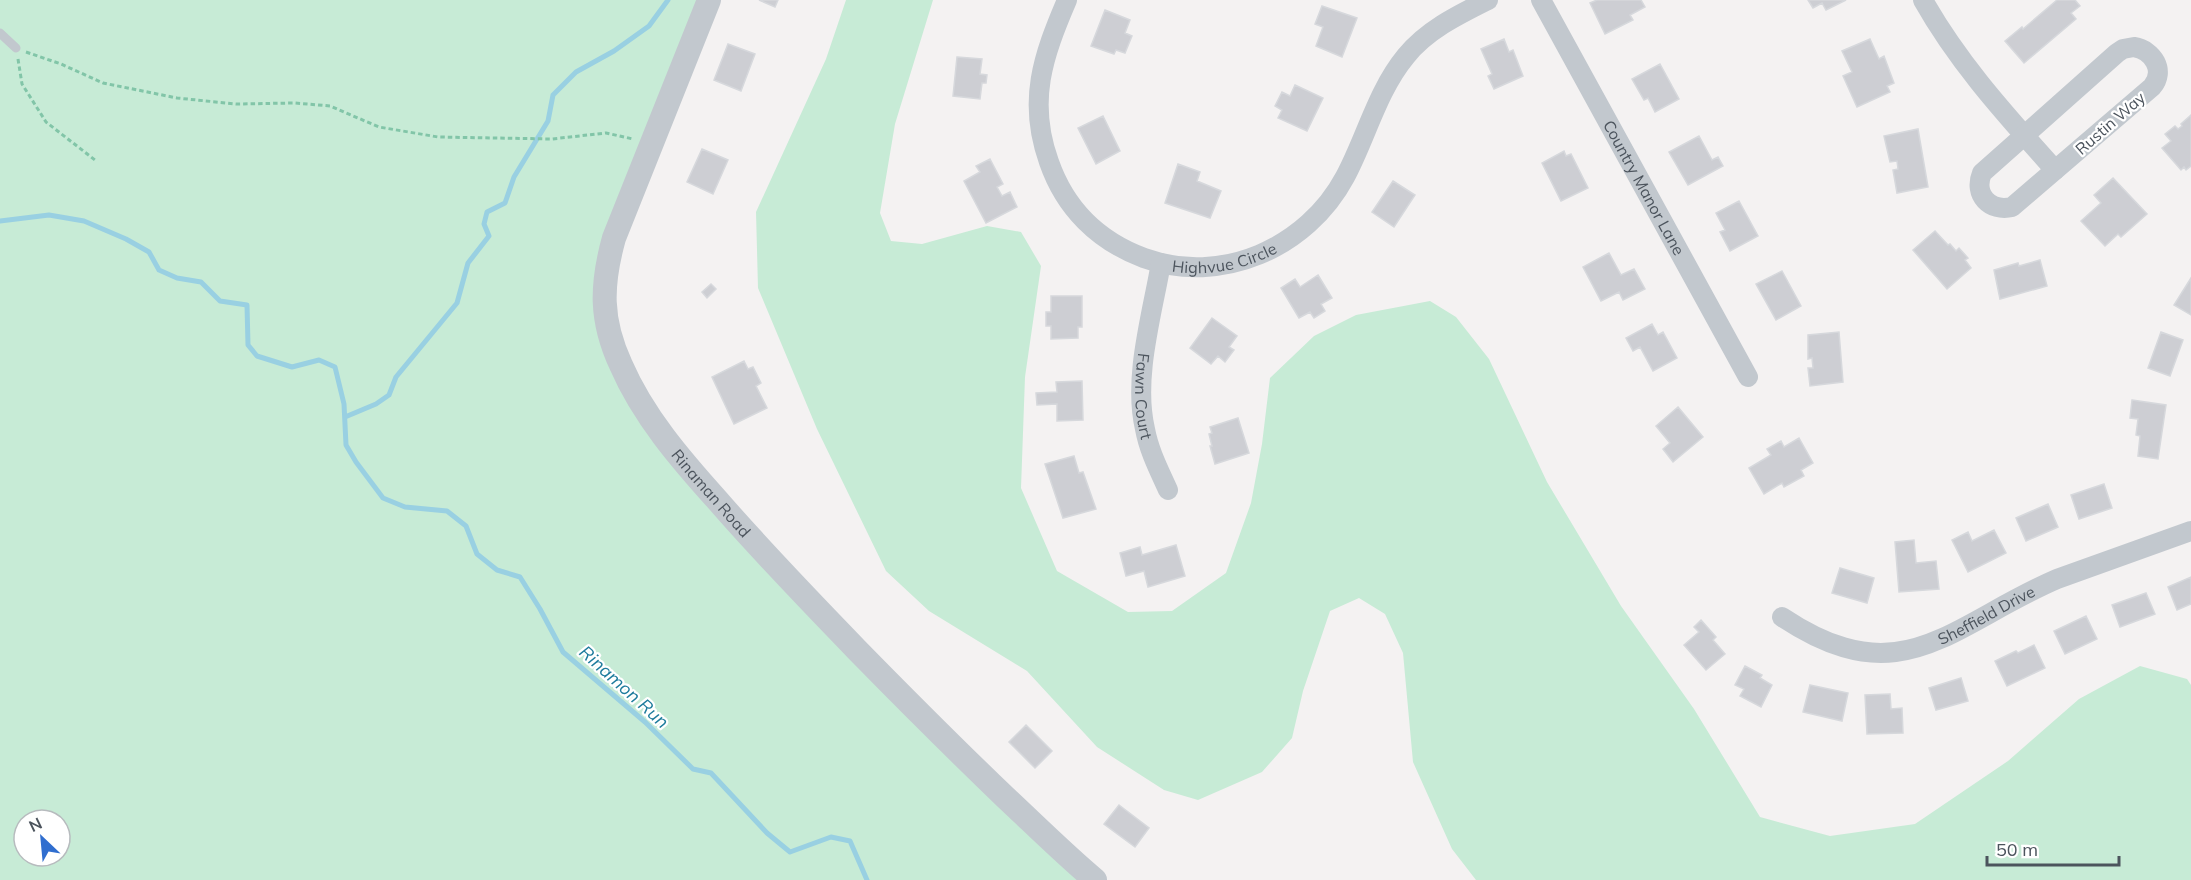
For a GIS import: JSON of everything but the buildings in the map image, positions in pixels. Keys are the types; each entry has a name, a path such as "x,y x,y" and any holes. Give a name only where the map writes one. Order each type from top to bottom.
{"street":[{"name":"Rinaman Road","path":"709,0 614,238 604,280 604,305 608,329 620,364 645,409 690,470 786,577 943,737 1095,880"},
{"name":"Highvue Circle","path":"1067,0 1049,43 1039,80 1038,114 1046,154 1054,176 1066,199 1088,225 1127,252 1161,263 1204,267 1239,263 1271,250 1300,231 1323,210 1339,188 1391,78 1406,56 1433,31 1488,0"},
{"name":"Country Manor Lane","path":"1541,0 1748,377"},
{"path":"1923,0 1967,69 2055,170"},
{"name":"Rustin Way","path":"2142,48 2149,53 2158,68 2156,81 2055,170 2012,207 1997,208 1985,201 1979,187 1982,173 2024,135 2123,49 2142,48"},
{"name":"Fawn Court","path":"1161,263 1143,363 1141,401 1149,444 1168,490"},
{"name":"Sheffield Drive","path":"1782,617 1810,634 1842,647 1875,653 1912,650 1948,637 2040,586 2191,531"}],"lane":[{"path":"0,33 16,48"}],"path":[{"path":"94,160 46,122 22,84 16,48 104,83 177,98 236,104 295,103 330,106 379,127 438,137 552,139 606,133 652,143"}],"green space":[{"path":"0,0 709,0 652,143 604,312 690,470 1095,880 0,880"},
{"path":"846,0 933,0 895,124 880,213 891,241 922,244 987,226 1021,232 1041,266 1025,377 1021,488 1057,571 1128,612 1172,611 1226,573 1251,503 1262,444 1270,378 1314,336 1356,315 1430,301 1456,317 1489,359 1547,482 1621,606 1694,709 1760,817 1830,836 1915,824 2008,761 2079,699 2140,666 2187,679 2191,685 2191,880 1476,880 1452,849 1413,762 1403,653 1385,614 1359,598 1330,611 1303,691 1292,738 1262,772 1198,800 1164,790 1097,747 1027,671 929,611 886,571 817,429 758,288 756,212 826,59"}],"waterway":[{"path":"345,417 376,404 389,395 396,377 457,303 468,263 489,236 484,224 487,212 505,203 514,177 548,121 553,95 576,72 614,51 649,26 668,0"},
{"name":"Rinamon Run","path":"0,221 49,215 84,221 126,239 149,252 159,270 177,278 201,282 220,301 247,305 248,345 257,356 292,367 319,360 335,367 344,404 346,445 383,498 405,507 447,511 466,526 477,554 497,570 520,577 563,652 645,722 693,769 711,773 767,833 790,852 831,837 850,841 867,880"}]}
